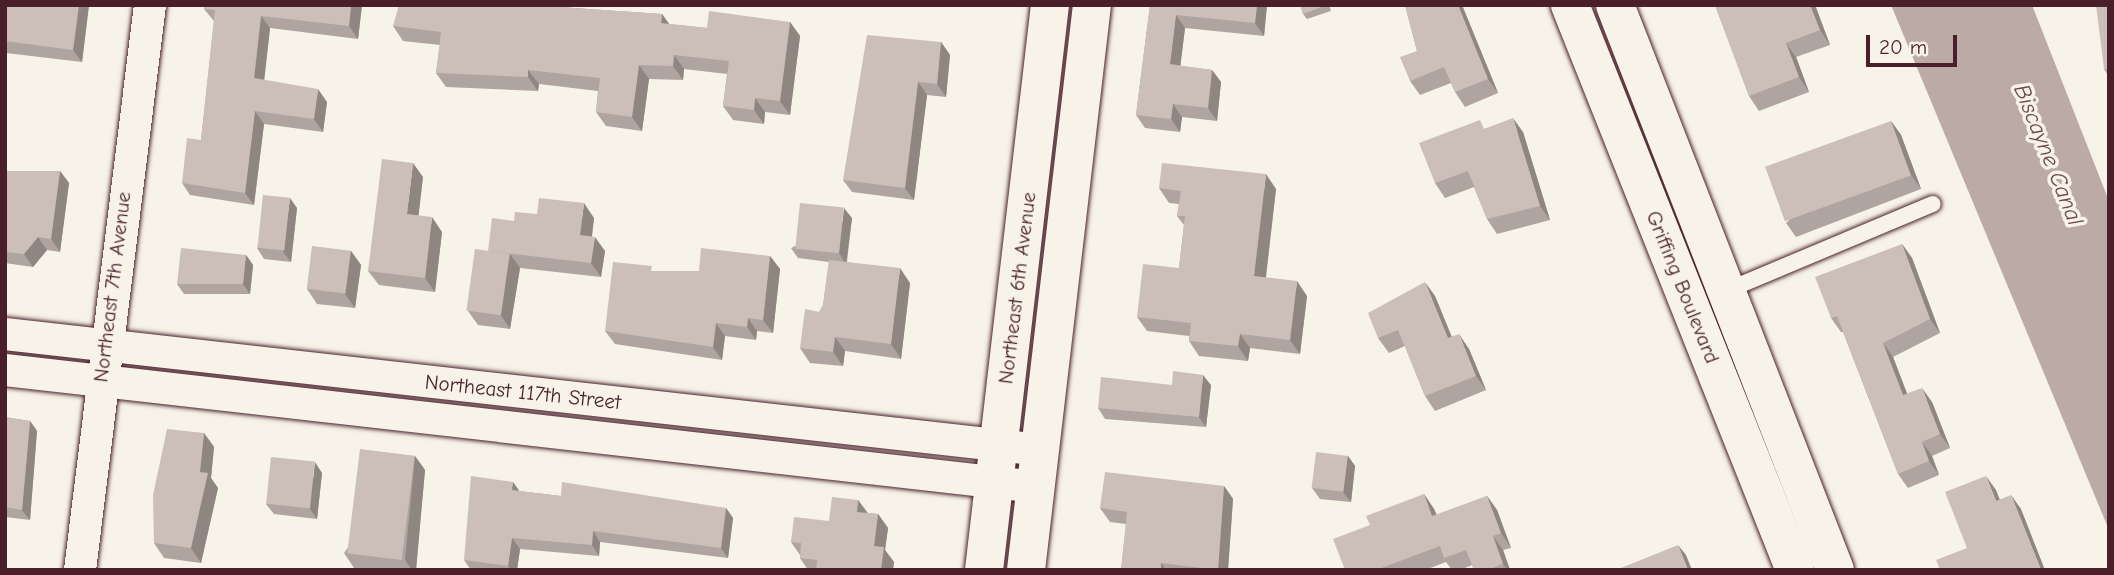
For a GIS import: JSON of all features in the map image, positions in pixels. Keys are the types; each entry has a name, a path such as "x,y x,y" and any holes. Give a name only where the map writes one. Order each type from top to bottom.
{"street":[{"name":"Northeast 7th Avenue","path":"79,570 103,345 150,5"},
{"name":"Northeast 6th Avenue","path":"984,570 1050,5"},
{"name":"Griffing Boulevard","path":"1570,5 1795,570"},
{"name":"Griffing Boulevard","path":"1615,5 1835,570"},
{"name":"Northeast 6th Avenue","path":"1026,570 1087,6"},
{"name":"Northeast 117th Street","path":"5,334 1038,468"},
{"name":"Northeast 117th Street","path":"5,370 996,463"}],"lane":[{"path":"1728,290 1933,204"}],"water":[{"name":"Biscayne Canal","path":"1891,5 2032,5 2109,201 2109,530"}],"building":[{"path":"5,5 79,5 73,50 5,41"},
{"path":"205,5 351,5 349,26 261,16 254,78 318,89 314,119 255,111 245,193 182,183 187,138 201,140 215,10 204,9"},
{"path":"399,5 557,5 662,14 661,23 707,28 709,11 790,22 780,101 755,98 754,110 723,106 729,61 674,55 673,66 639,65 632,117 596,112 600,78 528,70 528,77 436,73 441,32 393,26"},
{"path":"1150,5 1257,5 1255,23 1176,15 1170,64 1212,70 1208,108 1173,104 1171,119 1136,115"},
{"path":"1300,5 1327,5 1303,14"},
{"path":"1405,5 1458,5 1488,79 1455,92 1444,67 1410,81 1400,57 1417,51"},
{"path":"1715,5 1810,5 1820,30 1786,43 1799,77 1749,96"},
{"path":"2096,5 2109,5 2109,69 2104,69"},
{"path":"867,35 941,42 937,84 918,82 905,188 843,180"},
{"path":"1513,118 1540,206 1487,219 1468,171 1435,183 1419,143 1480,120 1484,129"},
{"path":"1891,121 1911,176 1785,221 1765,167"},
{"path":"382,159 413,163 407,214 432,217 425,278 368,271"},
{"path":"1162,163 1266,174 1254,276 1297,281 1290,340 1240,334 1238,346 1189,341 1191,323 1137,317 1143,264 1179,268 1185,216 1177,216 1181,191 1159,188"},
{"path":"5,171 60,171 51,239 38,237 24,254 5,252"},
{"path":"263,195 290,198 284,251 257,248"},
{"path":"539,198 584,203 580,235 595,237 591,263 488,251 492,218 514,221 515,212 537,214"},
{"path":"800,203 844,208 839,253 795,249"},
{"path":"1902,244 1930,319 1883,343 1903,395 1922,388 1940,434 1922,442 1929,461 1898,474 1837,316 1831,318 1815,277"},
{"path":"312,246 351,251 345,293 307,289"},
{"path":"181,248 246,255 243,284 177,284"},
{"path":"701,248 770,256 763,320 748,318 747,327 716,323 713,347 605,331 613,262 652,266 651,271 699,271"},
{"path":"475,249 510,254 501,315 466,310"},
{"path":"829,260 900,268 891,344 835,337 833,352 800,348 805,309 819,312 823,305"},
{"path":"1425,282 1448,338 1459,334 1476,376 1425,396 1398,330 1378,338 1368,313"},
{"path":"1173,371 1203,375 1199,417 1098,408 1101,377 1172,385"},
{"path":"5,417 30,421 22,510 5,507"},
{"path":"167,429 204,433 200,472 208,473 191,548 154,543 153,495"},
{"path":"360,449 415,456 402,560 347,553"},
{"path":"1316,452 1348,456 1343,492 1312,488"},
{"path":"271,457 315,462 310,508 266,504"},
{"path":"1105,472 1224,486 1218,570 1161,563 1161,570 1121,570 1127,512 1100,508"},
{"path":"471,476 513,482 512,490 561,496 562,482 726,508 721,548 593,531 592,545 512,538 508,566 464,560"},
{"path":"1986,476 1996,501 2011,495 2041,570 1940,570 1936,560 1967,548 1945,492"},
{"path":"1424,494 1432,516 1487,496 1501,533 1493,536 1503,564 1487,570 1474,570 1466,550 1444,558 1440,546 1376,570 1345,570 1333,539 1370,525 1366,516"},
{"path":"832,497 858,500 857,512 878,514 874,546 884,547 881,570 816,570 817,560 800,558 801,543 791,542 794,517 829,521"},
{"path":"1678,545 1688,570 1616,570"}]}
